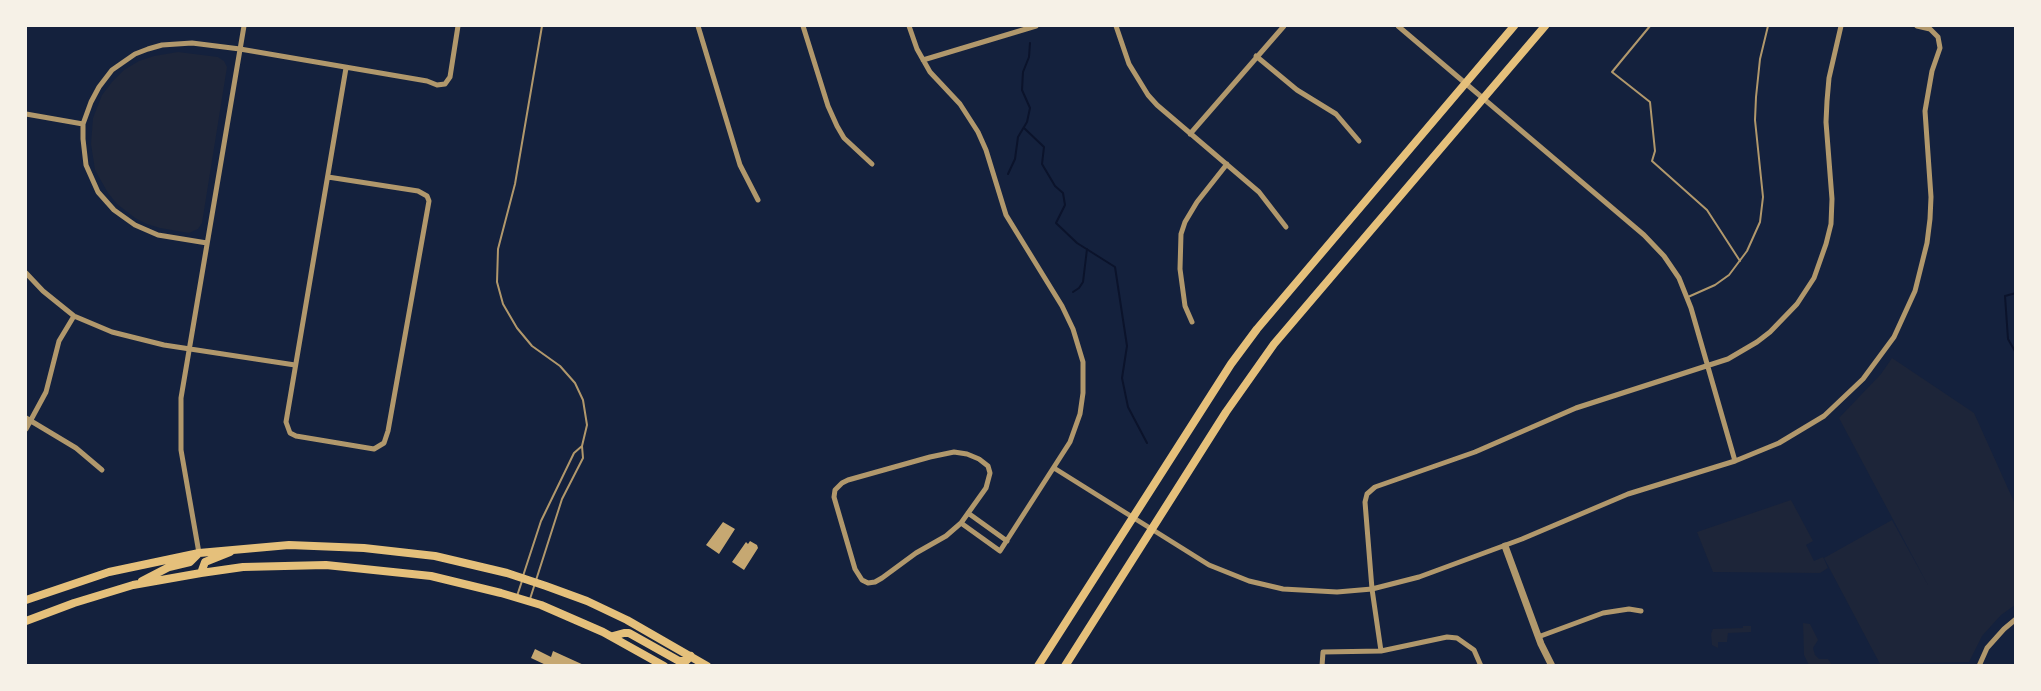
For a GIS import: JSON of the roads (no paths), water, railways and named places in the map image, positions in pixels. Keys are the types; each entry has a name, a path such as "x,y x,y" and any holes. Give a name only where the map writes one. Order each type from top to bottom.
{"main road":[{"path":"1038,666 1206,400 1257,329 1514,26"},
{"path":"1065,666 1226,412 1274,344 1545,26"},
{"path":"26,600 109,572 199,553 289,545 328,545 374,549 435,556 535,582 586,601 627,620 707,666"},
{"path":"201,573 205,562 240,548"},
{"path":"133,585 169,567 190,562 199,553"},
{"path":"26,621 133,585 201,573 243,567 290,565 362,567 431,576 470,584 529,602 613,636 664,666"},
{"path":"613,636 629,633 679,661 686,661 692,656"}],"street":[{"path":"199,553 180,431 181,398 244,26"},
{"path":"207,243 158,235 135,225 114,210 102,197 91,178 84,156 83,124 91,102 111,70 135,54 162,45 192,43 427,81 437,85 445,84 450,77 458,26"},
{"path":"698,26 740,165 758,200"},
{"path":"803,26 828,106 837,126 844,138 872,164"},
{"path":"909,26 930,72 960,104 978,132 1011,224 1062,306 1073,329 1079,346 1084,377 1080,414 1070,442 1000,551 961,523"},
{"path":"923,60 1036,26"},
{"path":"1116,26 1126,57 1140,84 1157,105 1259,192 1286,227"},
{"path":"1190,134 1284,26"},
{"path":"1398,26 1655,246 1679,278 1688,297 1736,461"},
{"path":"1380,651 1365,502 1367,494 1375,487 1475,452 1586,404 1708,366 1741,352 1782,321 1806,290 1822,259 1831,224 1832,199 1826,122 1827,101 1829,78 1841,26"},
{"path":"1054,468 1209,565 1259,584 1302,592 1337,592 1372,589 1405,581 1504,546 1628,494 1764,451 1796,434 1834,407 1874,365 1894,337 1910,306 1921,274 1930,219 1931,197 1925,111 1932,71 1940,48 1938,37 1930,29 1917,26"},
{"path":"1256,56 1297,90 1336,114 1359,141"},
{"path":"328,177 418,191 427,196 429,201 388,431 384,443 370,449 301,437 291,433 286,422 346,68"},
{"path":"26,114 83,124"},
{"path":"1192,322 1185,306 1180,268 1181,234 1191,211 1227,164"},
{"path":"26,273 43,291 74,316 130,338 295,365"},
{"path":"26,429 28,420 46,392 59,341 74,316"},
{"path":"28,420 76,448 102,470"},
{"path":"961,452 973,455 984,462 990,473 986,488 968,513 961,523 946,536 907,559 882,578 868,583 862,580 855,569 834,497 835,490 848,480 945,453 961,452"},
{"path":"968,513 1007,541"},
{"path":"983,539 990,529"},
{"path":"1504,546 1538,637 1552,666"},
{"path":"1538,637 1603,613 1629,609 1641,611"},
{"path":"1978,666 1987,648 2016,619"},
{"path":"1322,666 1323,652 1380,651 1447,637 1457,638 1474,650 1481,666"}],"lane":[{"path":"529,602 562,499 583,458 582,446 587,418 580,392 570,376 532,346 517,328 503,304 497,282 498,249 515,184 542,26"},
{"path":"1650,26 1612,72 1650,102 1655,151 1652,161 1707,210 1740,261"},
{"path":"1688,297 1715,285 1729,275 1754,240 1760,222 1763,197 1755,120 1760,59 1768,26"},
{"path":"516,598 541,521 574,453 582,446"}],"waterway":[{"path":"1008,174 1015,159 1018,137 1027,122 1030,108 1022,90 1023,72 1029,57 1030,43"},
{"path":"1024,128 1044,147 1042,164 1055,186 1063,193 1065,205 1056,223 1077,243 1115,267 1127,346 1122,378 1128,407 1147,443"},
{"path":"1073,292 1083,282 1087,249"},
{"path":"2016,293 2005,296 2008,339 2016,353"}]}
